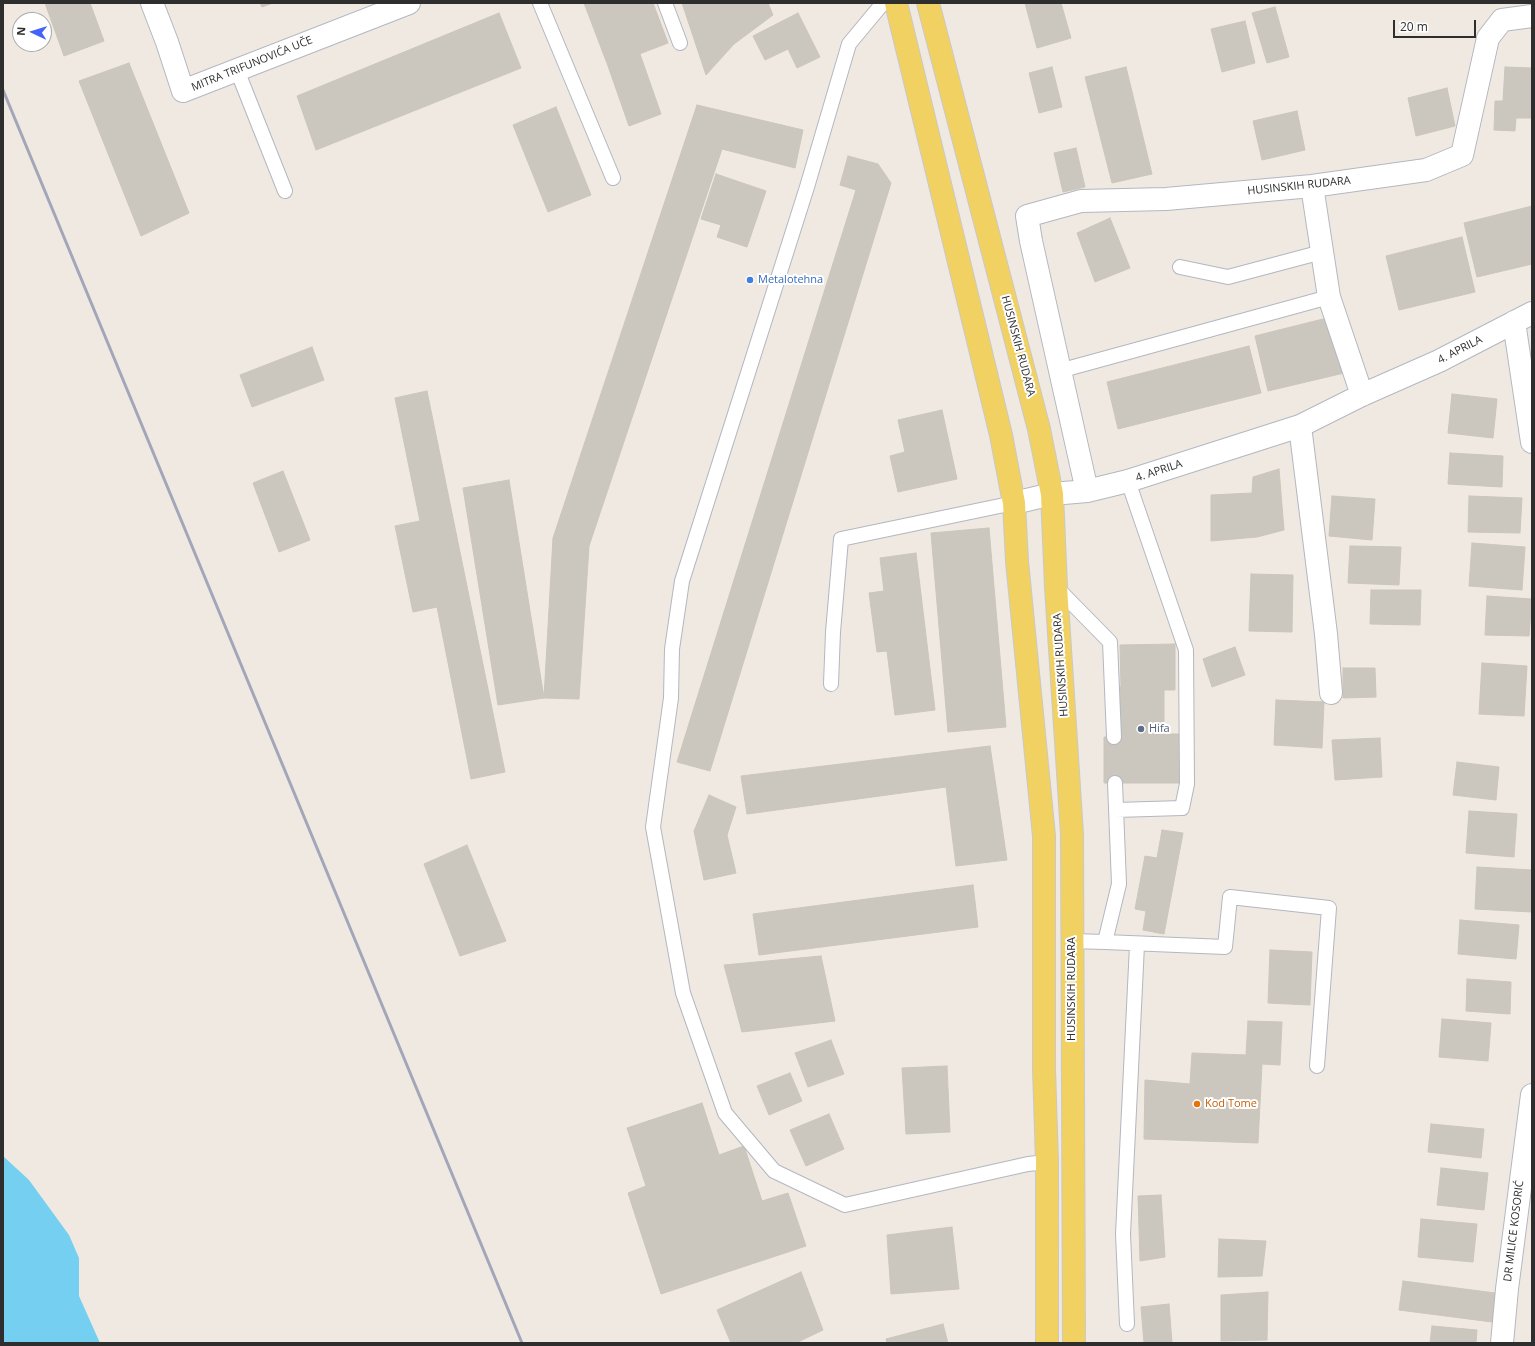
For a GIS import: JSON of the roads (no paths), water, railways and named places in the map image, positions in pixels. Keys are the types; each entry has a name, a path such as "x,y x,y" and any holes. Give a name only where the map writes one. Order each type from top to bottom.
{"main road":[{"path":"896,3 1000,435 1014,503 1017,561 1044,836 1044,1069 1047,1162 1047,1343"},
{"name":"HUSINSKIH RUDARA","path":"928,3 1039,429 1052,494 1056,587 1072,834 1074,1343"}],"street":[{"name":"MITRA TRIFUNOVIĆA UČE","path":"152,3 168,42 183,92 409,3"},
{"name":"HUSINSKIH RUDARA","path":"1087,491 1059,370 1027,216 1081,201 1166,199 1312,186 1426,170 1462,155 1488,38 1502,20 1532,16"},
{"path":"1312,186 1328,297 1362,395"},
{"name":"4. APRILA","path":"1014,503 1052,494 1087,491 1128,481 1300,426 1362,395 1439,361 1523,317"},
{"path":"1523,317 1520,365 1532,442"},
{"path":"1520,365 1532,387"},
{"path":"1300,426 1332,693"},
{"name":"DR MILICE KOSORIĆ","path":"1502,1343 1506,1289 1532,1095"}],"lane":[{"path":"540,3 613,178"},
{"path":"665,3 680,43"},
{"path":"883,3 849,44 807,186 682,581 672,649 671,698 653,827 683,993 725,1113 774,1171 846,1205 1028,1164 1047,1162"},
{"path":"237,70 285,191"},
{"path":"1180,267 1228,277 1322,252"},
{"path":"1059,370 1328,297"},
{"path":"1116,810 1182,808 1187,784 1186,650 1128,481"},
{"path":"831,684 833,632 841,538 1014,503"},
{"path":"1056,587 1110,642 1114,737"},
{"path":"1105,942 1119,884 1115,783"},
{"path":"1072,940 1137,945 1225,947 1230,897 1328,908 1318,1066"},
{"path":"1127,1324 1123,1234 1137,945"}],"water":[{"path":"3,1156 29,1180 69,1235 79,1258 79,1296 100,1343 3,1343"}],"railway":[{"path":"3,90 522,1343"}],"place":[{"name":"Metalotehna","path":"750,280"},
{"name":"Hifa","path":"1141,729"},
{"name":"Kod Tome","path":"1197,1104"}]}
